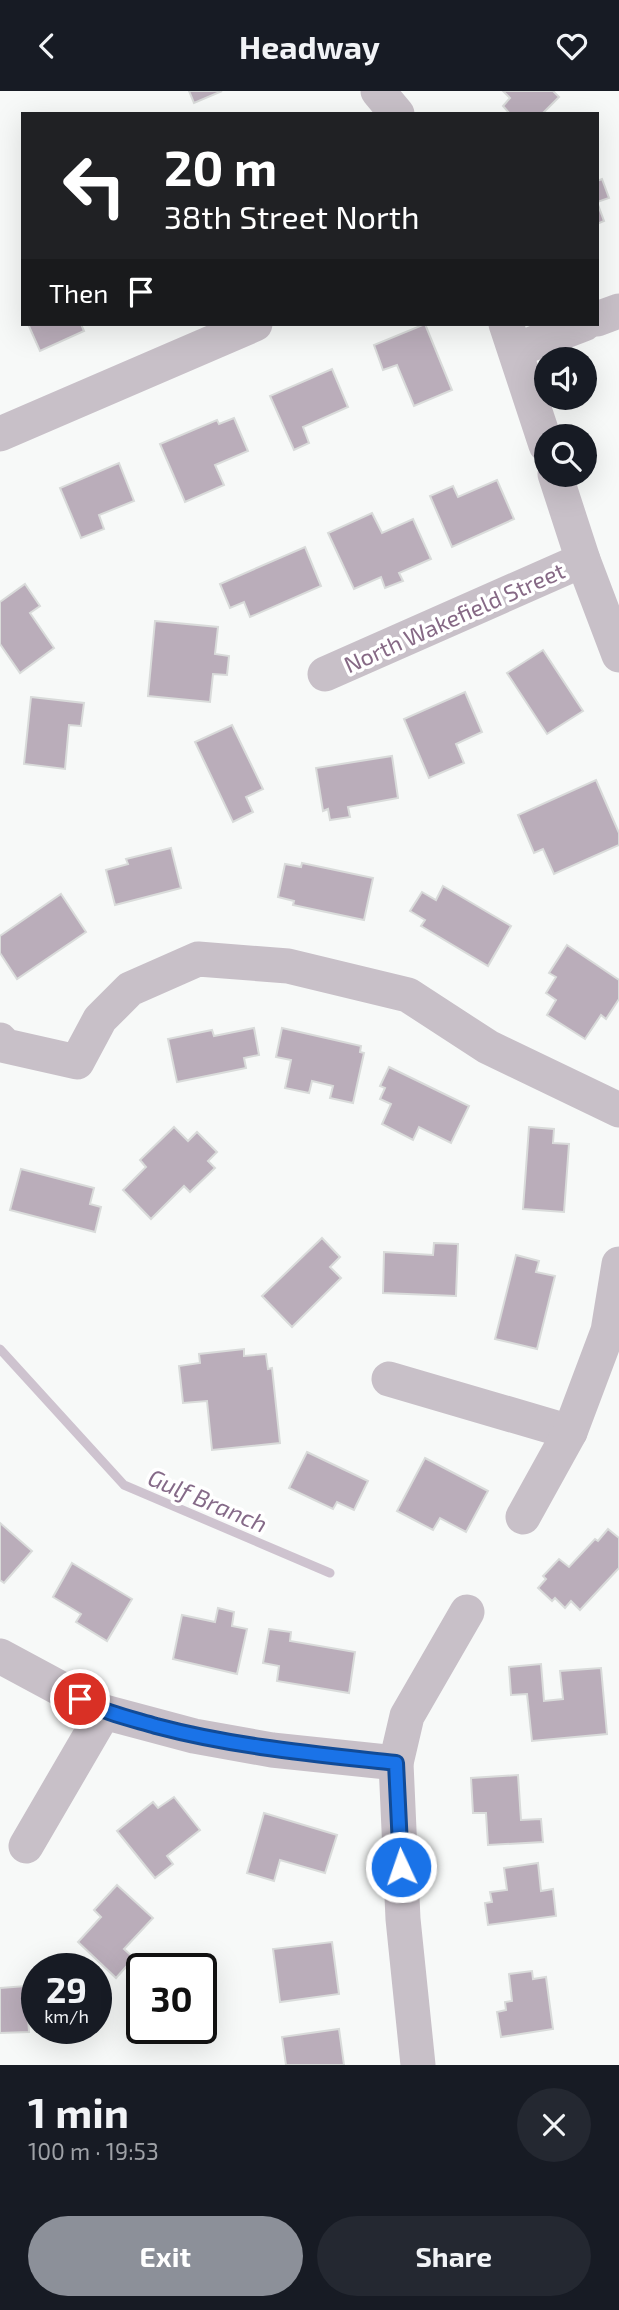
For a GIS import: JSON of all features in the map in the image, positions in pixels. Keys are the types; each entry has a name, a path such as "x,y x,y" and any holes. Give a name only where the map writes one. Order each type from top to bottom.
{"street":[{"path":"378,91 395,112"},
{"path":"599,318 619,311"},
{"path":"0,433 250,326"},
{"path":"539,424 511,337 573,326"},
{"path":"559,487 583,560 611,613 619,655"},
{"name":"North Wakefield Street","path":"325,674 583,560"},
{"path":"0,1040 6,1046 77,1062 100,1019 130,989 198,958 288,966 408,995 488,1047 619,1110"},
{"path":"523,1517 570,1432 608,1331 619,1264"},
{"path":"389,1379 570,1432"},
{"path":"418,2065 403,1919 396,1763 407,1716 467,1612"},
{"path":"0,1656 104,1712 194,1736 259,1748 396,1763"},
{"path":"26,1846 104,1712"}],"building":[{"path":"189,91 222,91 194,103"},
{"path":"503,91 553,91 559,97 544,112 508,112 503,106 510,98"},
{"path":"602,179 609,198 599,201 599,180"},
{"path":"599,207 604,221 599,223"},
{"path":"29,326 82,326 84,331 40,351"},
{"path":"426,326 452,390 414,406 397,365 383,370 374,345"},
{"path":"332,369 348,407 303,427 309,443 294,450 270,396"},
{"path":"234,418 248,451 215,465 224,485 185,502 160,444 217,420 219,424"},
{"path":"119,463 134,501 99,515 104,529 81,538 60,488"},
{"path":"497,480 514,519 452,547 430,496 453,486 458,497"},
{"path":"372,513 382,533 413,519 431,559 399,573 403,581 385,588 381,577 354,589 328,533"},
{"path":"305,547 321,586 250,617 244,602 230,608 220,584"},
{"path":"25,584 40,606 30,613 54,648 20,673 0,644 0,602"},
{"path":"155,621 218,627 215,654 229,656 227,675 213,674 210,702 148,696"},
{"path":"543,650 583,711 547,734 507,673"},
{"path":"465,692 482,732 456,744 464,763 429,778 404,719"},
{"path":"31,697 84,703 81,726 69,725 65,769 24,764"},
{"path":"232,725 263,789 246,797 253,812 233,822 195,742"},
{"path":"392,756 398,798 348,807 350,817 330,820 328,809 323,811 316,768"},
{"path":"596,780 619,833 619,845 554,874 543,849 534,853 518,815"},
{"path":"171,848 181,888 115,905 106,870 128,864 126,859"},
{"path":"302,863 373,878 364,920 293,905 294,901 278,897 285,864 301,867"},
{"path":"443,886 511,926 488,966 421,926 425,920 410,911 422,892 436,900"},
{"path":"61,894 86,932 17,979 0,953 0,936"},
{"path":"567,945 619,980 619,999 606,1019 601,1015 585,1039 547,1015 556,1000 546,993 556,977 549,973"},
{"path":"254,1028 259,1055 244,1058 246,1068 177,1082 168,1039 212,1030 214,1036"},
{"path":"282,1028 361,1046 360,1052 364,1053 353,1103 330,1098 333,1086 312,1081 309,1093 285,1088 291,1060 276,1057"},
{"path":"389,1067 469,1106 451,1143 419,1127 413,1140 382,1124 391,1104 380,1099 385,1088 380,1086"},
{"path":"174,1127 188,1141 197,1132 217,1152 208,1161 215,1168 190,1192 184,1186 151,1219 123,1190 146,1167 140,1160"},
{"path":"529,1127 554,1129 553,1143 569,1144 564,1212 523,1209"},
{"path":"21,1169 94,1188 90,1204 101,1207 95,1232 10,1210"},
{"path":"322,1238 340,1257 330,1267 341,1278 292,1327 262,1296"},
{"path":"434,1243 458,1244 456,1296 383,1293 384,1252 433,1255"},
{"path":"516,1255 539,1261 536,1272 555,1276 537,1349 495,1339"},
{"path":"244,1349 244,1356 266,1354 268,1369 272,1368 280,1443 212,1450 207,1401 183,1403 179,1366 200,1363 199,1354"},
{"path":"307,1452 368,1481 354,1510 337,1502 333,1509 289,1488"},
{"path":"425,1458 488,1491 466,1532 440,1518 433,1530 397,1511"},
{"path":"0,1523 32,1551 4,1583 0,1580"},
{"path":"608,1529 619,1538 619,1568 580,1610 571,1601 565,1608 555,1598 552,1601 538,1588 546,1579 543,1576 559,1559 569,1567"},
{"path":"72,1563 132,1599 107,1641 76,1622 81,1614 53,1597"},
{"path":"218,1608 234,1612 232,1626 247,1629 237,1674 173,1659 182,1615 215,1622"},
{"path":"269,1629 291,1632 290,1641 355,1652 349,1693 277,1681 279,1666 263,1663"},
{"path":"541,1664 544,1701 563,1699 560,1671 601,1668 607,1734 532,1741 527,1694 511,1695 509,1667"},
{"path":"518,1775 521,1820 541,1819 543,1842 488,1845 486,1813 473,1813 471,1778"},
{"path":"174,1797 200,1830 167,1856 173,1864 155,1878 117,1831 153,1802 158,1808"},
{"path":"264,1813 337,1835 325,1873 280,1860 274,1881 247,1873"},
{"path":"538,1863 541,1891 553,1889 556,1916 488,1925 485,1903 492,1902 490,1892 507,1890 504,1868"},
{"path":"117,1885 153,1918 124,1949 128,1953 126,1953 126,1967 116,1978 112,1974 112,1953 90,1953 78,1942 101,1917 94,1910"},
{"path":"332,1942 339,1994 280,2002 273,1949"},
{"path":"532,1971 533,1979 546,1977 553,2029 501,2037 497,2012 506,2010 505,2002 512,2001 509,1974"},
{"path":"21,1986 21,2032 0,2033 0,1988"},
{"path":"339,2029 344,2065 286,2065 282,2037"}],"waterway":[{"name":"Gulf Branch","path":"0,1349 124,1485 330,1573"}],"route":[{"path":"80,1699 104,1712 194,1736 272,1750 396,1763 401,1867"}]}
